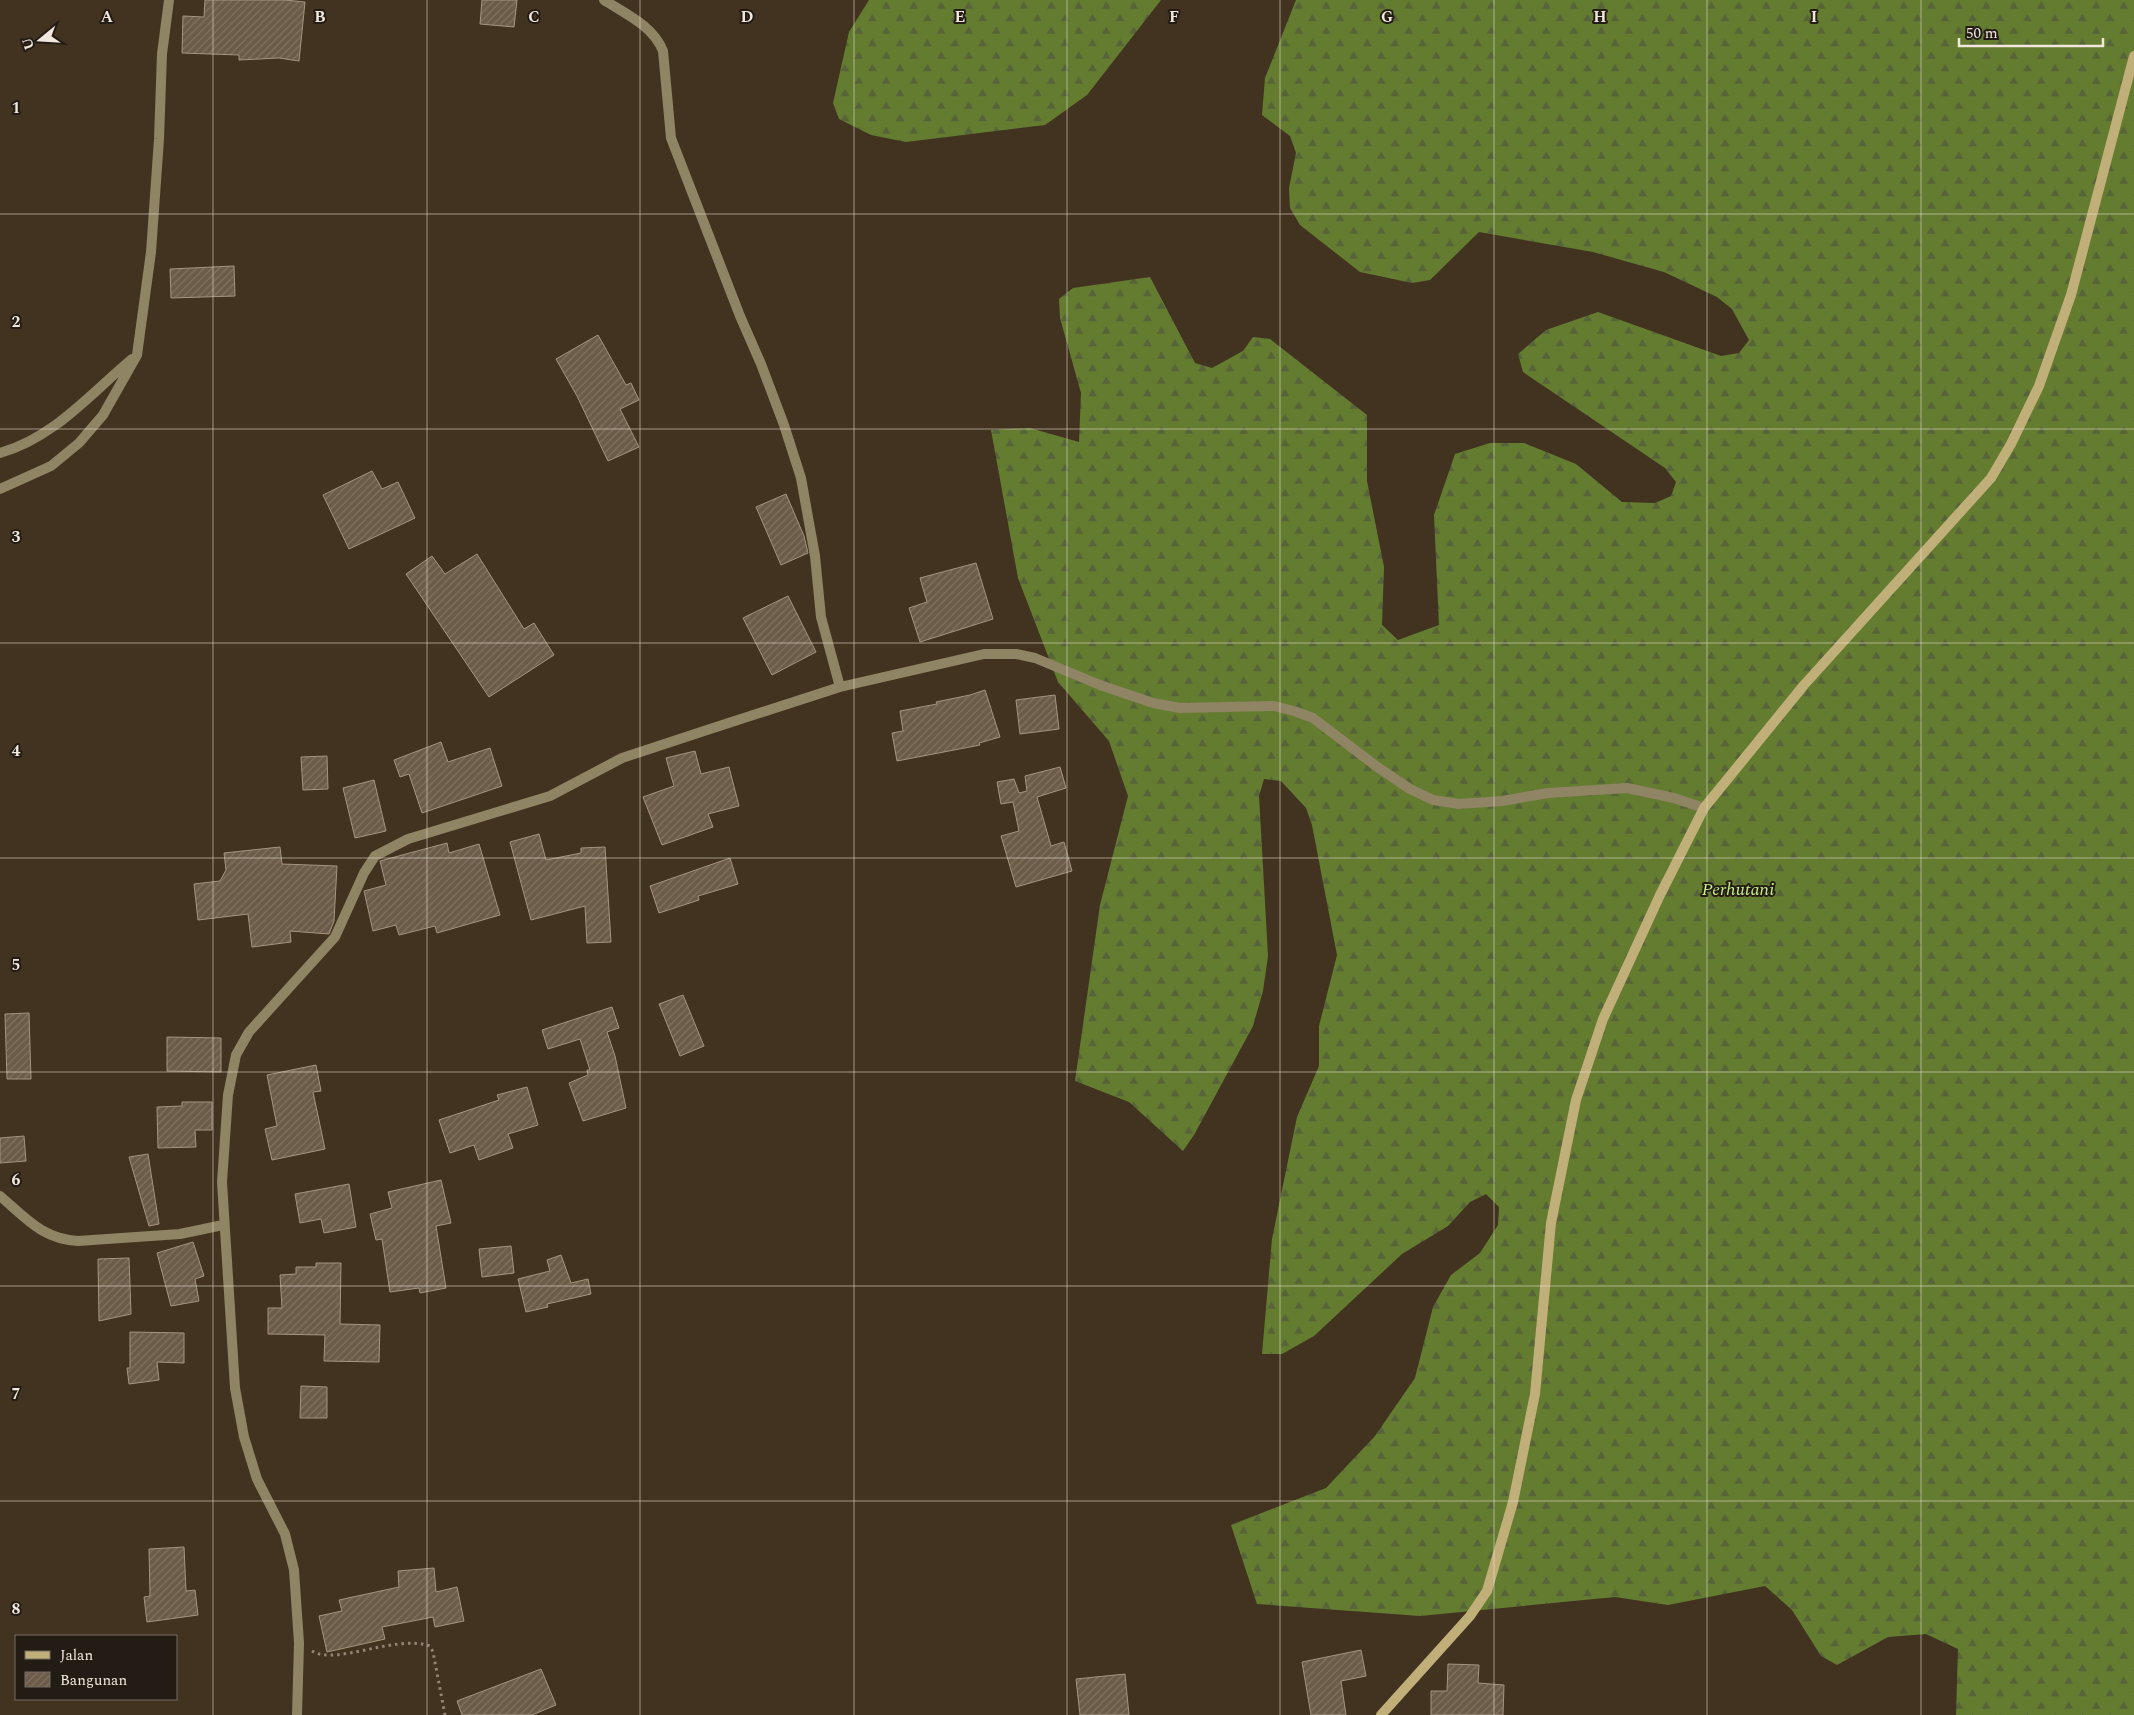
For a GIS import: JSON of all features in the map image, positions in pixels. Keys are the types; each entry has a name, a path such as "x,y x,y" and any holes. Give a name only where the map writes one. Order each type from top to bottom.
{"street":[{"path":"0,489 51,466 79,442 103,415 137,355 152,252 162,54 169,0"},
{"path":"604,0 648,28 660,42 663,51 671,138 683,174 708,231 784,425 801,478 815,556 821,617 840,687"},
{"path":"1381,1715 1470,1616 1487,1591 1512,1502 1534,1394 1551,1223 1576,1100 1602,1019 1635,945 1704,808 1804,685 1991,478 2011,444 2039,386 2071,295 2134,56"},
{"path":"0,453 30,441 67,418 137,355"},
{"path":"297,1715 299,1643 297,1593 290,1550 285,1534 257,1479 244,1437 236,1398 223,1225 222,1182 228,1095 236,1055 248,1032 335,937 364,873 375,856 408,839 550,796 622,758 840,687 984,654 1016,654 1035,658 1100,685 1153,703 1180,708 1274,706 1294,711 1313,718 1376,766 1410,789 1433,800 1459,804 1502,801 1548,793 1627,788 1674,798 1704,808"},
{"path":"0,1196 48,1235 62,1240 78,1241 180,1234 223,1225"}],"path":[{"path":"299,1643 318,1655 331,1656 406,1643 430,1646 434,1652 445,1715"}],"green space":[{"path":"869,0 1161,0 1087,95 1045,125 906,142 871,135 839,119 833,103 849,32"},
{"name":"Perhutani","path":"1296,0 2134,0 2134,1715 1956,1715 1958,1649 1926,1634 1888,1637 1837,1665 1821,1656 1792,1610 1765,1586 1668,1605 1615,1597 1420,1616 1257,1604 1231,1525 1326,1488 1375,1436 1415,1378 1433,1307 1451,1275 1480,1253 1498,1225 1499,1207 1486,1194 1470,1202 1448,1226 1402,1254 1314,1336 1282,1354 1262,1354 1272,1239 1297,1117 1319,1066 1319,1026 1337,955 1312,825 1306,808 1281,781 1264,779 1259,796 1268,956 1263,991 1253,1026 1194,1135 1183,1151 1129,1102 1075,1081 1100,905 1128,796 1109,741 1058,682 1018,578 991,430 1030,428 1079,442 1081,393 1060,318 1059,299 1073,288 1150,277 1195,363 1212,368 1243,351 1253,337 1270,339 1367,415 1367,481 1384,567 1382,625 1398,640 1439,625 1434,515 1455,454 1490,443 1524,443 1576,464 1622,502 1655,503 1671,496 1676,482 1665,468 1523,372 1518,354 1546,330 1598,312 1721,356 1739,353 1749,340 1732,309 1717,297 1664,272 1593,252 1479,232 1430,280 1412,283 1360,272 1300,225 1290,208 1289,188 1296,153 1290,136 1262,115 1265,78"}],"building":[{"path":"205,0 285,0 305,2 299,61 279,58 239,60 239,55 182,53 183,16 204,17"},
{"path":"482,0 517,0 514,27 480,24"},
{"path":"234,266 235,296 171,298 170,269"},
{"path":"598,335 626,385 631,383 639,400 620,409 639,447 608,461 577,396 556,359"},
{"path":"372,471 382,489 398,482 415,518 349,549 323,495"},
{"path":"786,494 804,536 808,553 781,565 756,507"},
{"path":"477,554 524,629 534,623 554,655 489,697 406,574 432,556 445,574"},
{"path":"976,563 993,619 920,642 909,608 927,602 920,578"},
{"path":"788,596 816,652 772,675 743,618"},
{"path":"985,690 1000,737 979,743 980,745 897,761 892,733 903,731 900,711 937,704 936,702"},
{"path":"1055,695 1059,729 1020,734 1016,700"},
{"path":"441,742 448,762 490,748 502,786 422,813 409,774 400,777 394,760"},
{"path":"695,751 701,774 729,767 739,806 708,814 713,827 662,845 643,797 674,786 666,758"},
{"path":"327,756 328,789 303,790 301,757"},
{"path":"1060,767 1066,788 1037,797 1051,846 1064,842 1072,871 1016,887 1001,836 1019,831 1013,802 1001,804 997,782 1014,779 1019,793 1027,791 1025,776"},
{"path":"374,780 386,831 355,838 343,788"},
{"path":"539,834 546,860 581,853 581,848 605,847 611,942 587,943 585,906 531,920 510,842"},
{"path":"447,843 449,853 479,844 500,915 437,933 435,926 399,935 396,925 373,931 364,891 386,885 380,861"},
{"path":"280,847 282,864 337,866 334,921 329,934 290,931 291,942 252,947 248,914 198,920 194,884 220,881 226,870 224,853"},
{"path":"730,858 738,884 698,896 699,900 659,913 650,886"},
{"path":"683,995 704,1046 680,1056 659,1004"},
{"path":"612,1007 619,1028 607,1032 615,1056 626,1108 583,1121 569,1083 588,1075 587,1070 590,1070 580,1039 548,1049 542,1030"},
{"path":"29,1013 31,1079 7,1079 5,1014"},
{"path":"167,1037 221,1038 221,1072 167,1071"},
{"path":"316,1065 321,1091 313,1092 325,1149 272,1160 265,1129 277,1126 267,1075"},
{"path":"527,1087 538,1125 508,1134 513,1148 479,1160 474,1145 450,1153 439,1120 499,1100 497,1095"},
{"path":"182,1102 212,1102 212,1130 195,1130 196,1147 158,1148 157,1107 182,1106"},
{"path":"24,1136 26,1161 0,1163 0,1138"},
{"path":"148,1154 159,1224 149,1226 129,1157"},
{"path":"441,1180 451,1223 436,1226 446,1288 420,1293 419,1288 390,1292 382,1239 376,1240 370,1214 392,1208 388,1192"},
{"path":"349,1184 356,1227 324,1233 321,1219 300,1223 295,1194"},
{"path":"193,1242 204,1276 195,1279 199,1301 171,1306 157,1253"},
{"path":"511,1246 514,1273 482,1277 479,1249"},
{"path":"561,1255 571,1283 588,1279 591,1294 547,1304 548,1307 526,1312 518,1279 550,1271 547,1260"},
{"path":"129,1258 131,1314 99,1321 98,1259"},
{"path":"316,1263 341,1263 340,1324 380,1325 379,1362 324,1361 325,1335 268,1334 268,1308 282,1308 280,1275 296,1274 296,1267 316,1267"},
{"path":"130,1332 184,1333 184,1363 157,1362 159,1380 129,1384 127,1368 130,1368"},
{"path":"301,1386 327,1387 327,1418 300,1418"},
{"path":"184,1547 186,1591 195,1590 198,1615 147,1622 144,1597 150,1596 149,1549"},
{"path":"434,1568 436,1592 457,1587 464,1621 435,1627 433,1617 382,1627 385,1639 327,1652 319,1616 342,1611 339,1600 399,1587 398,1571"},
{"path":"1361,1650 1366,1676 1341,1681 1346,1715 1311,1715 1302,1662"},
{"path":"1448,1664 1479,1665 1478,1683 1504,1685 1503,1715 1431,1715 1431,1691 1447,1691"},
{"path":"541,1669 556,1705 532,1715 462,1715 457,1701"},
{"path":"1125,1674 1129,1715 1080,1715 1076,1679"}]}
